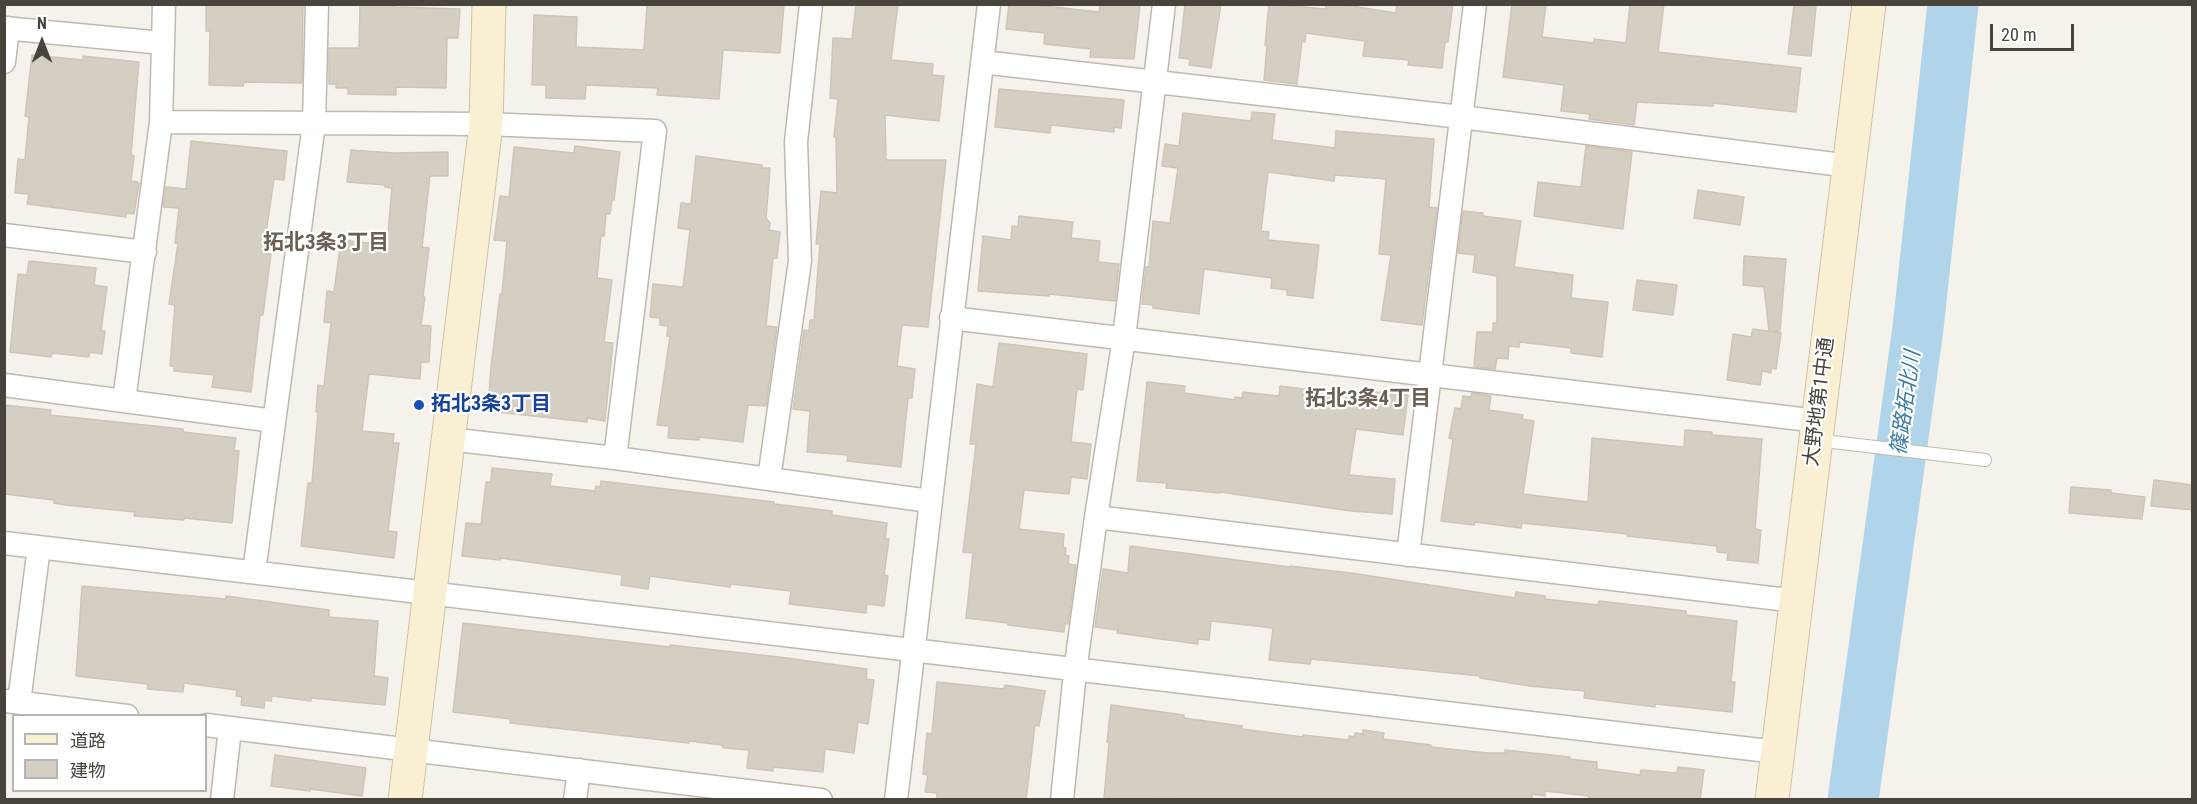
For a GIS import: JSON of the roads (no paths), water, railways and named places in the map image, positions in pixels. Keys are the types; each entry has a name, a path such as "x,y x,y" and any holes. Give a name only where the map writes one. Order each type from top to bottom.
{"street":[{"path":"124,401 161,122 164,4"},
{"path":"254,572 314,124 317,4"},
{"path":"405,800 486,124 489,4"},
{"path":"769,479 800,261 796,142 812,4"},
{"path":"896,800 989,4"},
{"path":"1062,800 1075,672 1124,338 1164,4"},
{"path":"1408,555 1474,4"},
{"name":"大野地第1中通","path":"1772,800 1869,4"},
{"path":"4,62 6,28 163,43"},
{"path":"982,62 1461,117 1850,166"},
{"path":"161,122 486,124 655,131 615,458"},
{"path":"4,235 145,252"},
{"path":"951,318 1430,374 1816,430"},
{"path":"4,386 274,421"},
{"path":"448,439 615,458 930,501"},
{"path":"1096,518 1796,601"},
{"path":"4,543 1075,672 1777,752"},
{"path":"39,547 12,701 112,714"},
{"path":"207,725 579,770 727,794 821,800"},
{"path":"222,800 230,728"},
{"path":"575,800 579,770"}],"lane":[{"path":"1816,430 1874,447 1985,459"}],"waterway":[{"name":"篠路拓北川","path":"1853,800 1918,328 1953,4"}],"place":[{"name":"拓北3条3丁目","path":"419,405"}],"district":[{"name":"拓北3条3丁目","path":"326,244"},
{"name":"拓北3条4丁目","path":"1368,400"}]}
